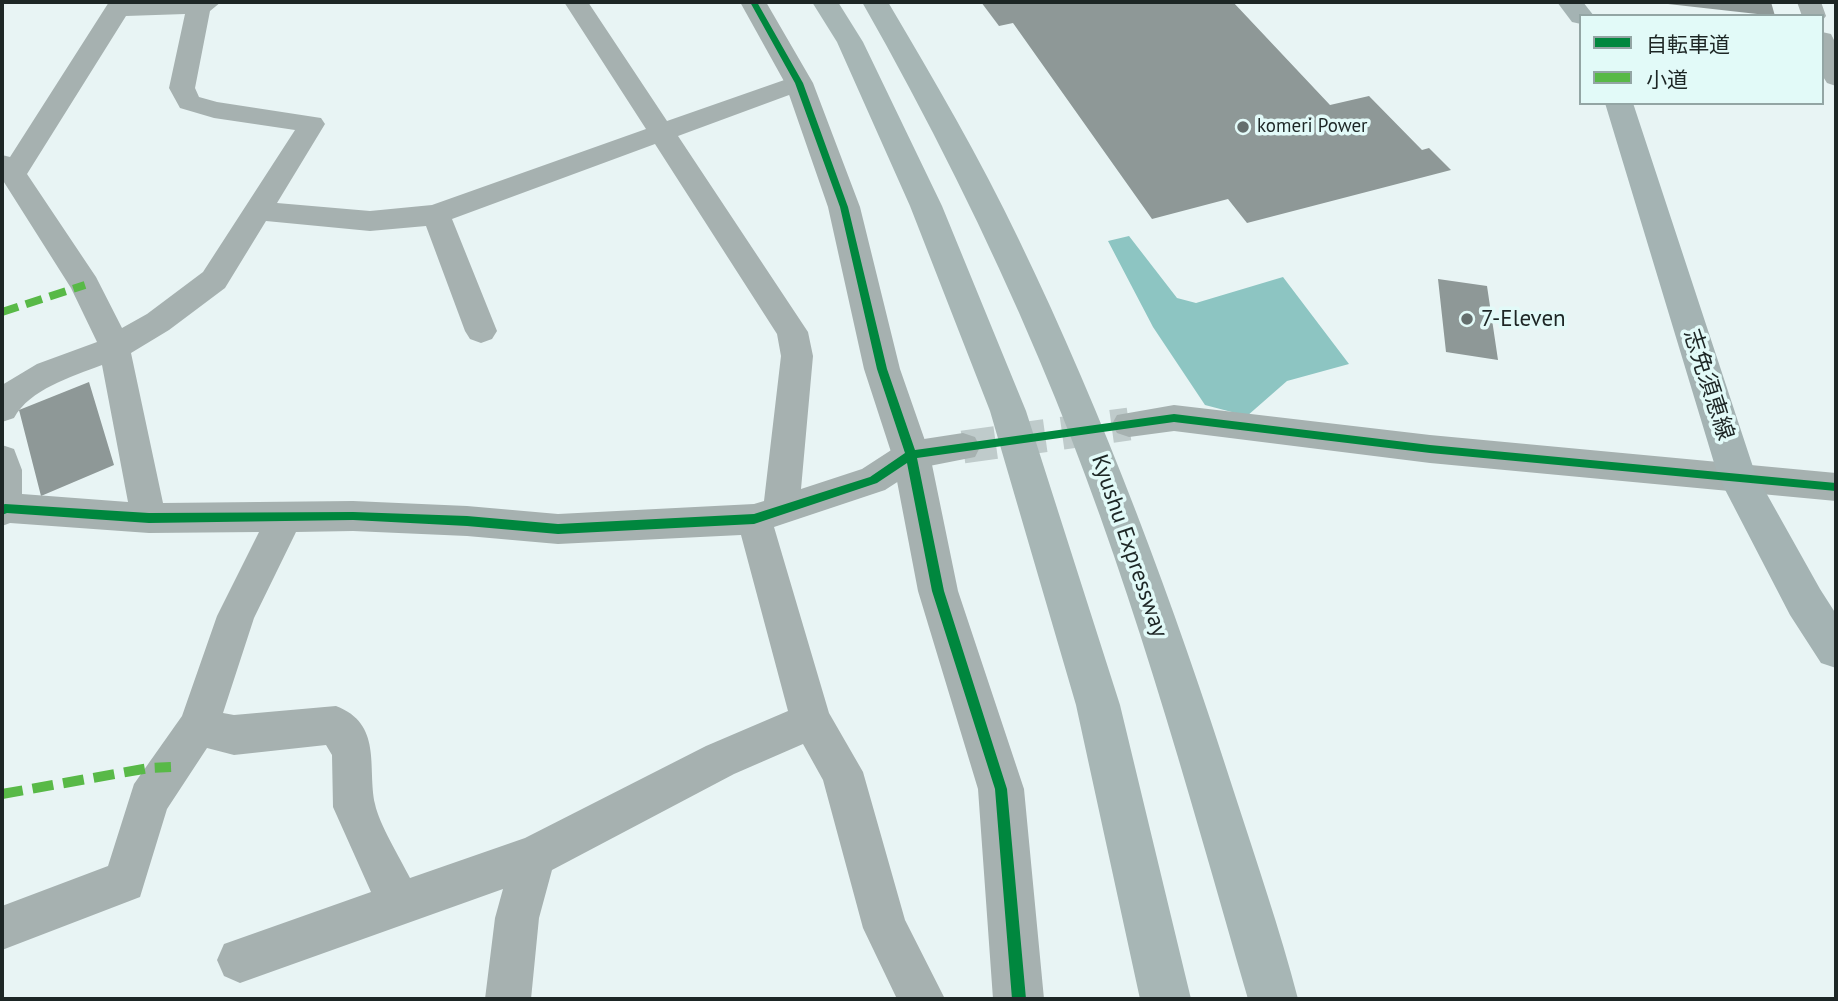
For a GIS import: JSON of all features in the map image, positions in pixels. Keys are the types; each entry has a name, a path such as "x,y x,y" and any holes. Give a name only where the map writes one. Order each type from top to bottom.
{"highway":[{"path":"825,2 850,42 926,206 1008,411 1098,705 1166,999"},
{"name":"Kyushu Expressway","path":"875,2 927,86 986,200 1093,442 1192,729 1273,999"}],"main road":[{"name":"志免須恵線","path":"1620,105 1737,476 1805,603 1836,649"}],"street":[{"path":"576,2 792,332 797,356 768,514 811,721 842,772 885,928 922,999"},
{"path":"753,2 799,83 844,207 882,369 911,455 938,591 1001,789 1019,999"},
{"path":"2,409 9,397 48,373 114,348 158,322 214,280 312,124 214,110 190,102 182,88 204,4 119,6 7,169 85,285 114,348 149,518"},
{"path":"1824,45 1836,78"},
{"path":"258,210 363,222 411,220 436,214 799,83"},
{"path":"436,214 481,331"},
{"path":"1129,424 1174,418 1430,449 1836,487"},
{"path":"2,459 5,470 4,509 149,518 352,516 467,521 558,529 768,514 873,480 911,455 963,447"},
{"path":"2,928 125,882 149,799 198,727 236,616 285,517"},
{"path":"240,960 534,856 720,760 811,721"},
{"path":"198,727 234,735 336,725 352,750 354,807 399,904"},
{"path":"509,999 517,918 534,856"}],"water":[{"path":"1129,236 1177,298 1196,303 1283,277 1349,364 1287,381 1247,416 1205,405 1153,327 1108,241"}],"building":[{"name":"komeri Power","path":"981,2 1233,2 1330,105 1369,96 1422,150 1429,148 1451,170 1247,223 1228,199 1152,219 1013,23 999,26"},
{"path":"1771,2 1774,14 1757,14 1668,4"},
{"name":"7-Eleven","path":"1438,279 1487,286 1498,360 1446,352"},
{"path":"89,382 114,465 41,496 19,410"}],"tunnel":[{"path":"963,447 1129,424"}],"marked path":[{"path":"2,312 85,285"},
{"path":"2,794 149,768 171,767"}],"cycle path":[{"path":"753,2 799,83 844,207 882,369 911,455 938,591 1001,789 1019,999"},
{"path":"2,511 5,508 149,518 353,516 467,521 558,529 754,519 873,480 911,455 1174,418 1430,449 1836,487"}],"place":[{"name":"komeri Power","path":"1243,127"},
{"name":"7-Eleven","path":"1467,319"}]}
